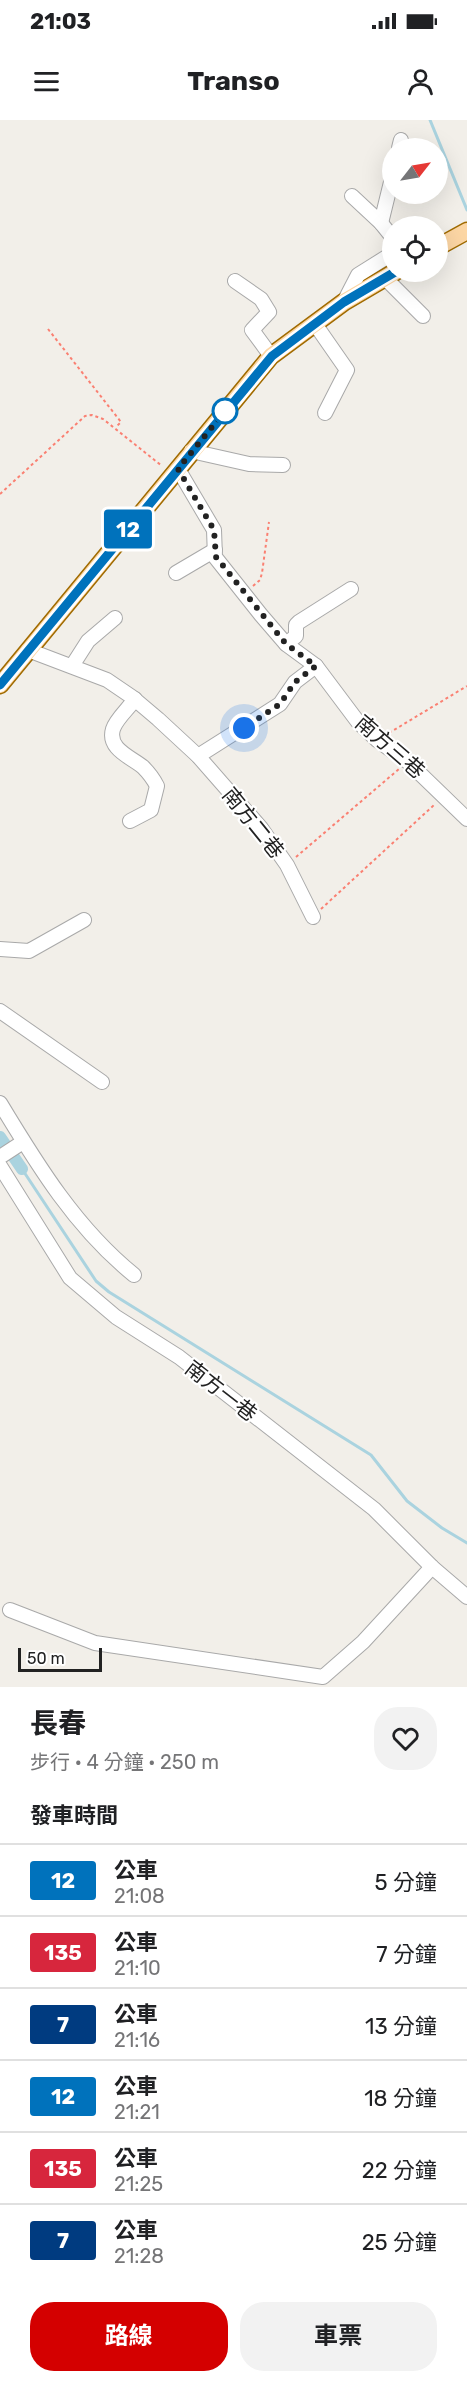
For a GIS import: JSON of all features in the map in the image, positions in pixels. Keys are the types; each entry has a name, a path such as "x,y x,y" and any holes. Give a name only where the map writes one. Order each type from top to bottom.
{"main road":[{"path":"448,241 466,231"},
{"path":"0,685 191,451 272,356 344,302 382,280"}],"lane":[{"path":"352,196 381,223 386,204"},
{"path":"344,302 358,275 382,260"},
{"path":"235,281 261,299 268,312 252,330 272,356"},
{"path":"396,282 423,316"},
{"path":"315,324 347,370 325,413"},
{"path":"191,451 249,464 283,465"},
{"name":"南方三巷","path":"174,473 214,530 216,557 286,644 316,666 358,722 377,740 408,762 467,819"},
{"path":"176,573 215,550"},
{"path":"286,644 296,636 296,625 299,622 351,589"},
{"path":"72,666 88,642 115,618"},
{"name":"南方二巷","path":"28,650 107,680 135,699 198,756 261,828 287,865 313,917"},
{"path":"198,756 280,704 295,682 316,666"},
{"path":"130,820 151,810 157,786 152,777 117,749 112,740 113,729 135,699"},
{"path":"0,949 29,951 84,920"},
{"path":"0,1011 102,1082"},
{"path":"0,1103 50,1185 89,1234 134,1275"},
{"path":"0,1157 23,1142"},
{"name":"南方一巷","path":"0,1166 70,1278 116,1317 179,1357 374,1509 432,1567 467,1597"},
{"path":"10,1610 95,1643 323,1677 363,1642 432,1567"}],"path":[{"path":"48,329 121,422 116,427"},
{"path":"0,494 85,416 92,415 116,427 174,473"},
{"path":"244,594 260,580 269,522"},
{"path":"377,740 467,686"},
{"path":"287,865 408,762"},
{"path":"313,917 443,796"}],"waterway":[{"path":"430,120 467,210"},
{"path":"0,1137 22,1169"},
{"path":"22,1169 96,1281 109,1292 371,1455 407,1501 442,1528 467,1543"}],"bus line":[{"name":"12","path":"0,685 191,451 272,356 344,302 382,280"}],"route":[{"path":"225,411 178,469 214,530 216,557 286,644 316,666 295,682 280,704 244,728"}]}
